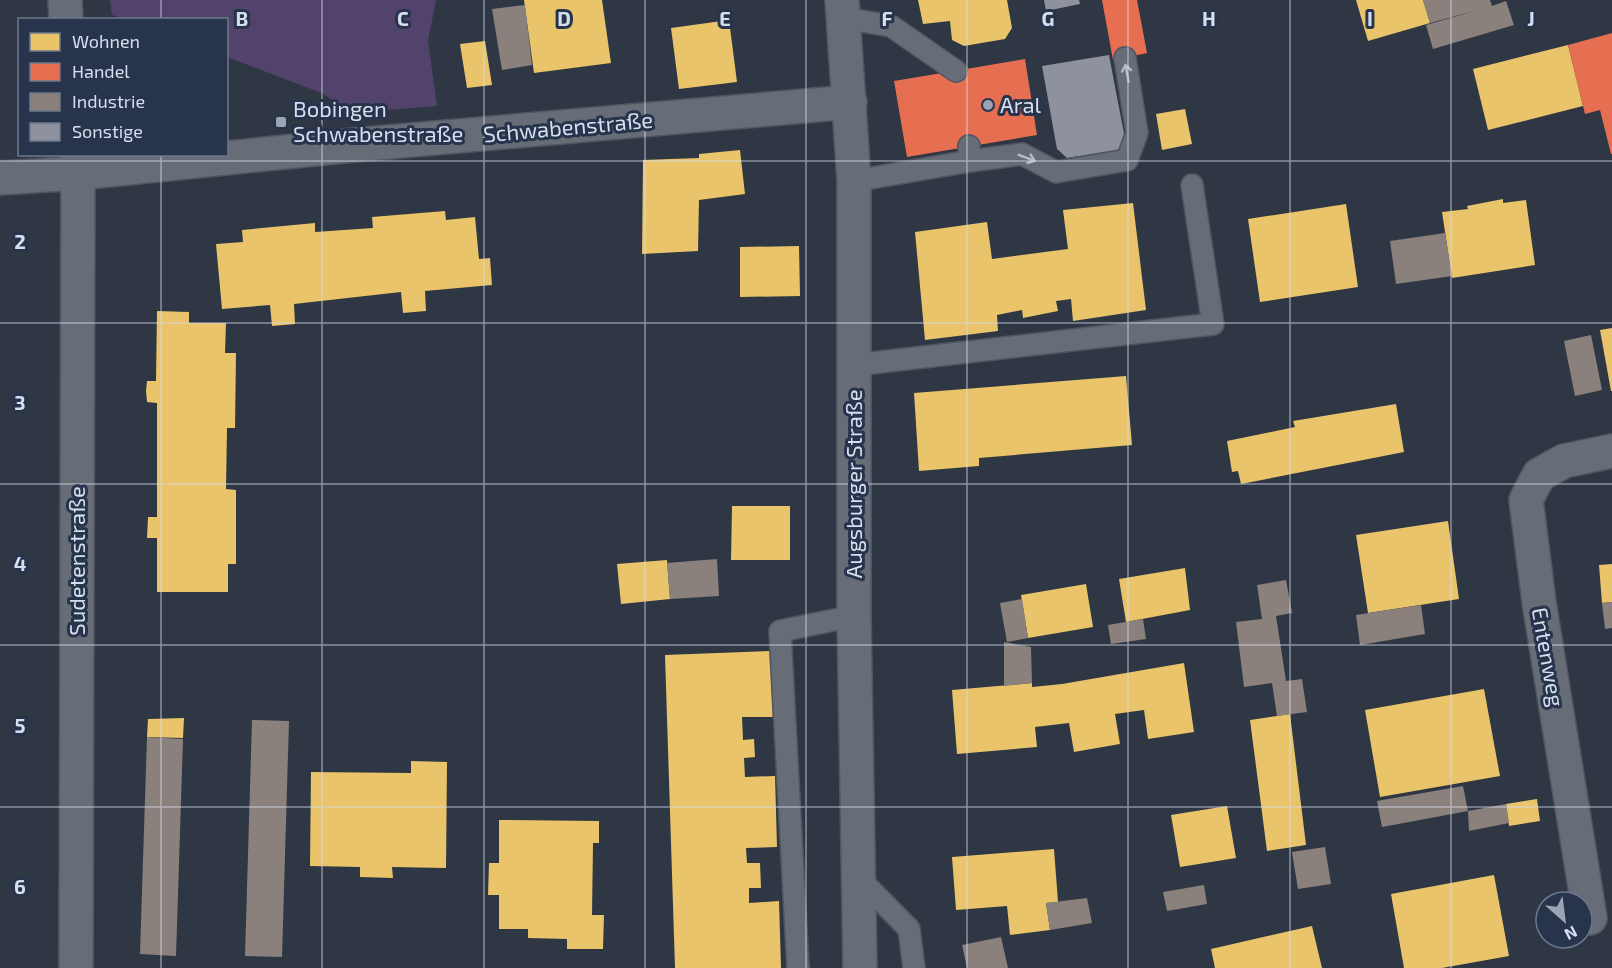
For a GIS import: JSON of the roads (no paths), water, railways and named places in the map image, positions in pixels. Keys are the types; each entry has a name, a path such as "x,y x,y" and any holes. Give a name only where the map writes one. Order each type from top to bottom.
{"street":[{"path":"64,0 66,18"},
{"name":"Augsburger Straße","path":"843,9 854,181 854,616 860,968"},
{"name":"Schwabenstraße","path":"228,154 850,102"},
{"name":"Schwabenstraße","path":"0,178 78,164 194,156"},
{"name":"Sudetenstraße","path":"76,968 78,164"},
{"name":"Entenweg","path":"1585,890 1539,602 1526,500 1539,475 1564,461 1612,451"}],"lane":[{"path":"843,9 891,26 956,71"},
{"path":"854,181 970,154 1022,154 1056,172 1127,160 1137,133 1125,58"},
{"path":"854,365 1213,324 1192,185"},
{"path":"798,968 780,631 854,616"},
{"path":"859,878 909,929 914,968"}],"place":[{"name":"Aral","path":"988,105"},
{"name":"Bobingen Schwabenstraße","path":"281,122"}]}
